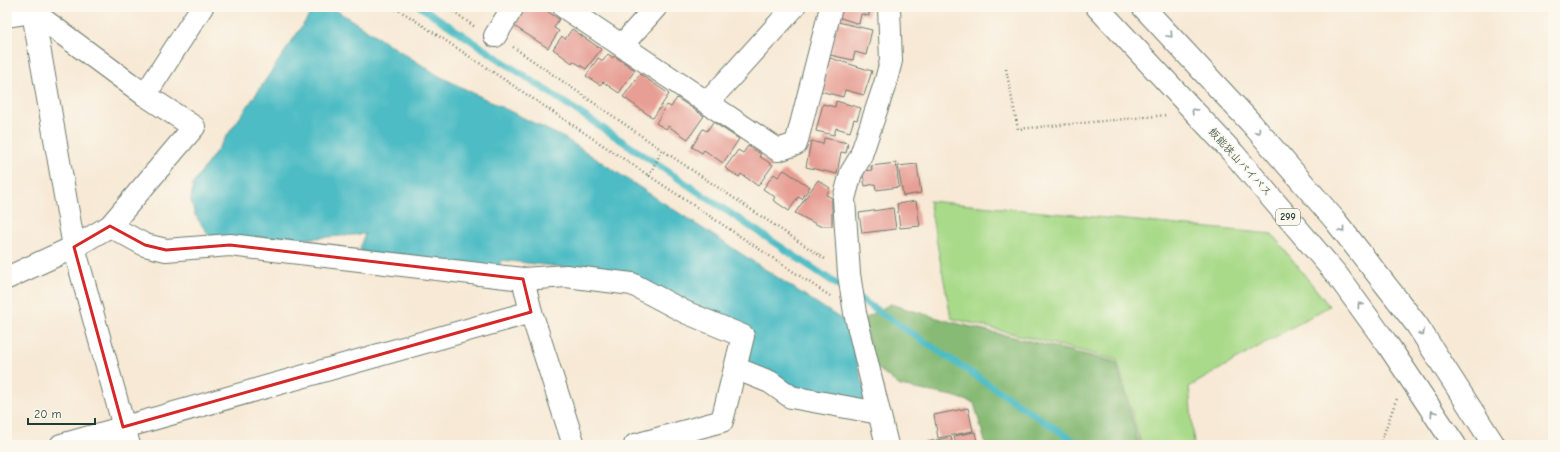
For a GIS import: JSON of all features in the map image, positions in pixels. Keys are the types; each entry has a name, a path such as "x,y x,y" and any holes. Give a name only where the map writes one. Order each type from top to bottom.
{"main road":[{"path":"145,94 202,7"},
{"path":"495,36 513,7"},
{"path":"564,7 778,150 796,144 830,7"},
{"path":"622,45 656,7"},
{"path":"708,102 794,7"},
{"path":"887,445 855,313 849,277 844,199 851,173 860,158 885,84 890,61 889,7"},
{"name":"飯能狭山バイパス","path":"1097,7 1234,154 1337,274 1388,345 1455,445"},
{"path":"1143,7 1251,123 1334,219 1417,325 1494,445"},
{"path":"7,278 74,247 110,226 194,127 145,94 33,9"},
{"path":"7,16 33,9"},
{"path":"33,9 74,247 126,436"},
{"path":"110,226 145,245 166,250 230,245 523,279 566,276 632,284 685,312 743,336 722,421 635,445"},
{"path":"523,279 531,312 574,445"},
{"path":"61,445 126,436 531,312"},
{"path":"735,368 770,382 791,397 879,413"}],"path":[{"path":"392,7 407,15 855,313"},
{"path":"447,7 481,31 495,36 849,277"},
{"path":"1006,69 1018,129 1195,112"},
{"path":"649,176 662,151"},
{"path":"1380,445 1394,403 1410,379"}],"highlighted area":[{"path":"110,226 145,245 166,250 230,245 523,279 531,312 123,427 74,247"}],"green space":[{"path":"929,201 1272,234 1329,306 1189,387 1194,445 1141,445 1117,360 951,318"},
{"path":"890,304 951,322 1116,362 1139,445 986,445 974,403 953,396 900,386 875,366 863,320"}],"water":[{"path":"315,7 331,7 439,76 566,139 847,323 866,396 863,401 791,387 746,361 745,356 751,328 678,300 630,275 501,260 498,271 362,255 360,247 365,234 267,242 212,240 195,215 191,201 193,184"}],"building":[{"path":"526,7 541,7 559,19 554,28 559,31 548,48 514,26"},
{"path":"842,7 869,7 869,16 861,14 859,24 838,17"},
{"path":"838,22 872,30 866,55 855,52 853,60 830,55"},
{"path":"572,29 601,49 586,69 573,61 572,63 553,49 562,36 565,39"},
{"path":"608,54 613,58 614,56 635,70 619,93 603,82 600,85 586,76 598,58 603,61"},
{"path":"830,58 872,71 864,95 845,90 843,97 820,91"},
{"path":"640,74 669,94 653,118 623,97"},
{"path":"677,98 704,116 688,139 668,126 666,129 656,123 667,105 671,107"},
{"path":"836,101 861,108 857,120 854,119 850,132 836,128 834,135 816,131 823,104 835,107"},
{"path":"713,122 739,139 723,163 704,150 702,153 692,147 703,129 707,131"},
{"path":"824,138 848,143 846,153 841,152 837,174 806,167 811,141 823,144"},
{"path":"748,146 761,154 759,156 773,165 758,186 741,174 739,177 725,168 738,150 743,153"},
{"path":"896,163 899,187 876,190 875,184 865,186 862,171 872,170 871,166"},
{"path":"917,164 921,193 903,196 898,166"},
{"path":"784,170 810,187 802,199 798,197 789,211 773,200 775,197 763,189 774,174 778,177"},
{"path":"818,180 830,188 826,195 832,198 832,226 820,226 795,213"},
{"path":"916,201 920,226 900,228 897,204"},
{"path":"893,208 896,229 862,233 859,213"},
{"path":"968,408 973,431 938,438 934,415"},
{"path":"975,432 978,445 956,445 954,436"},
{"path":"951,437 953,445 918,445 918,444"}],"waterway":[{"path":"421,7 847,291"},
{"path":"857,297 1080,445"}]}
